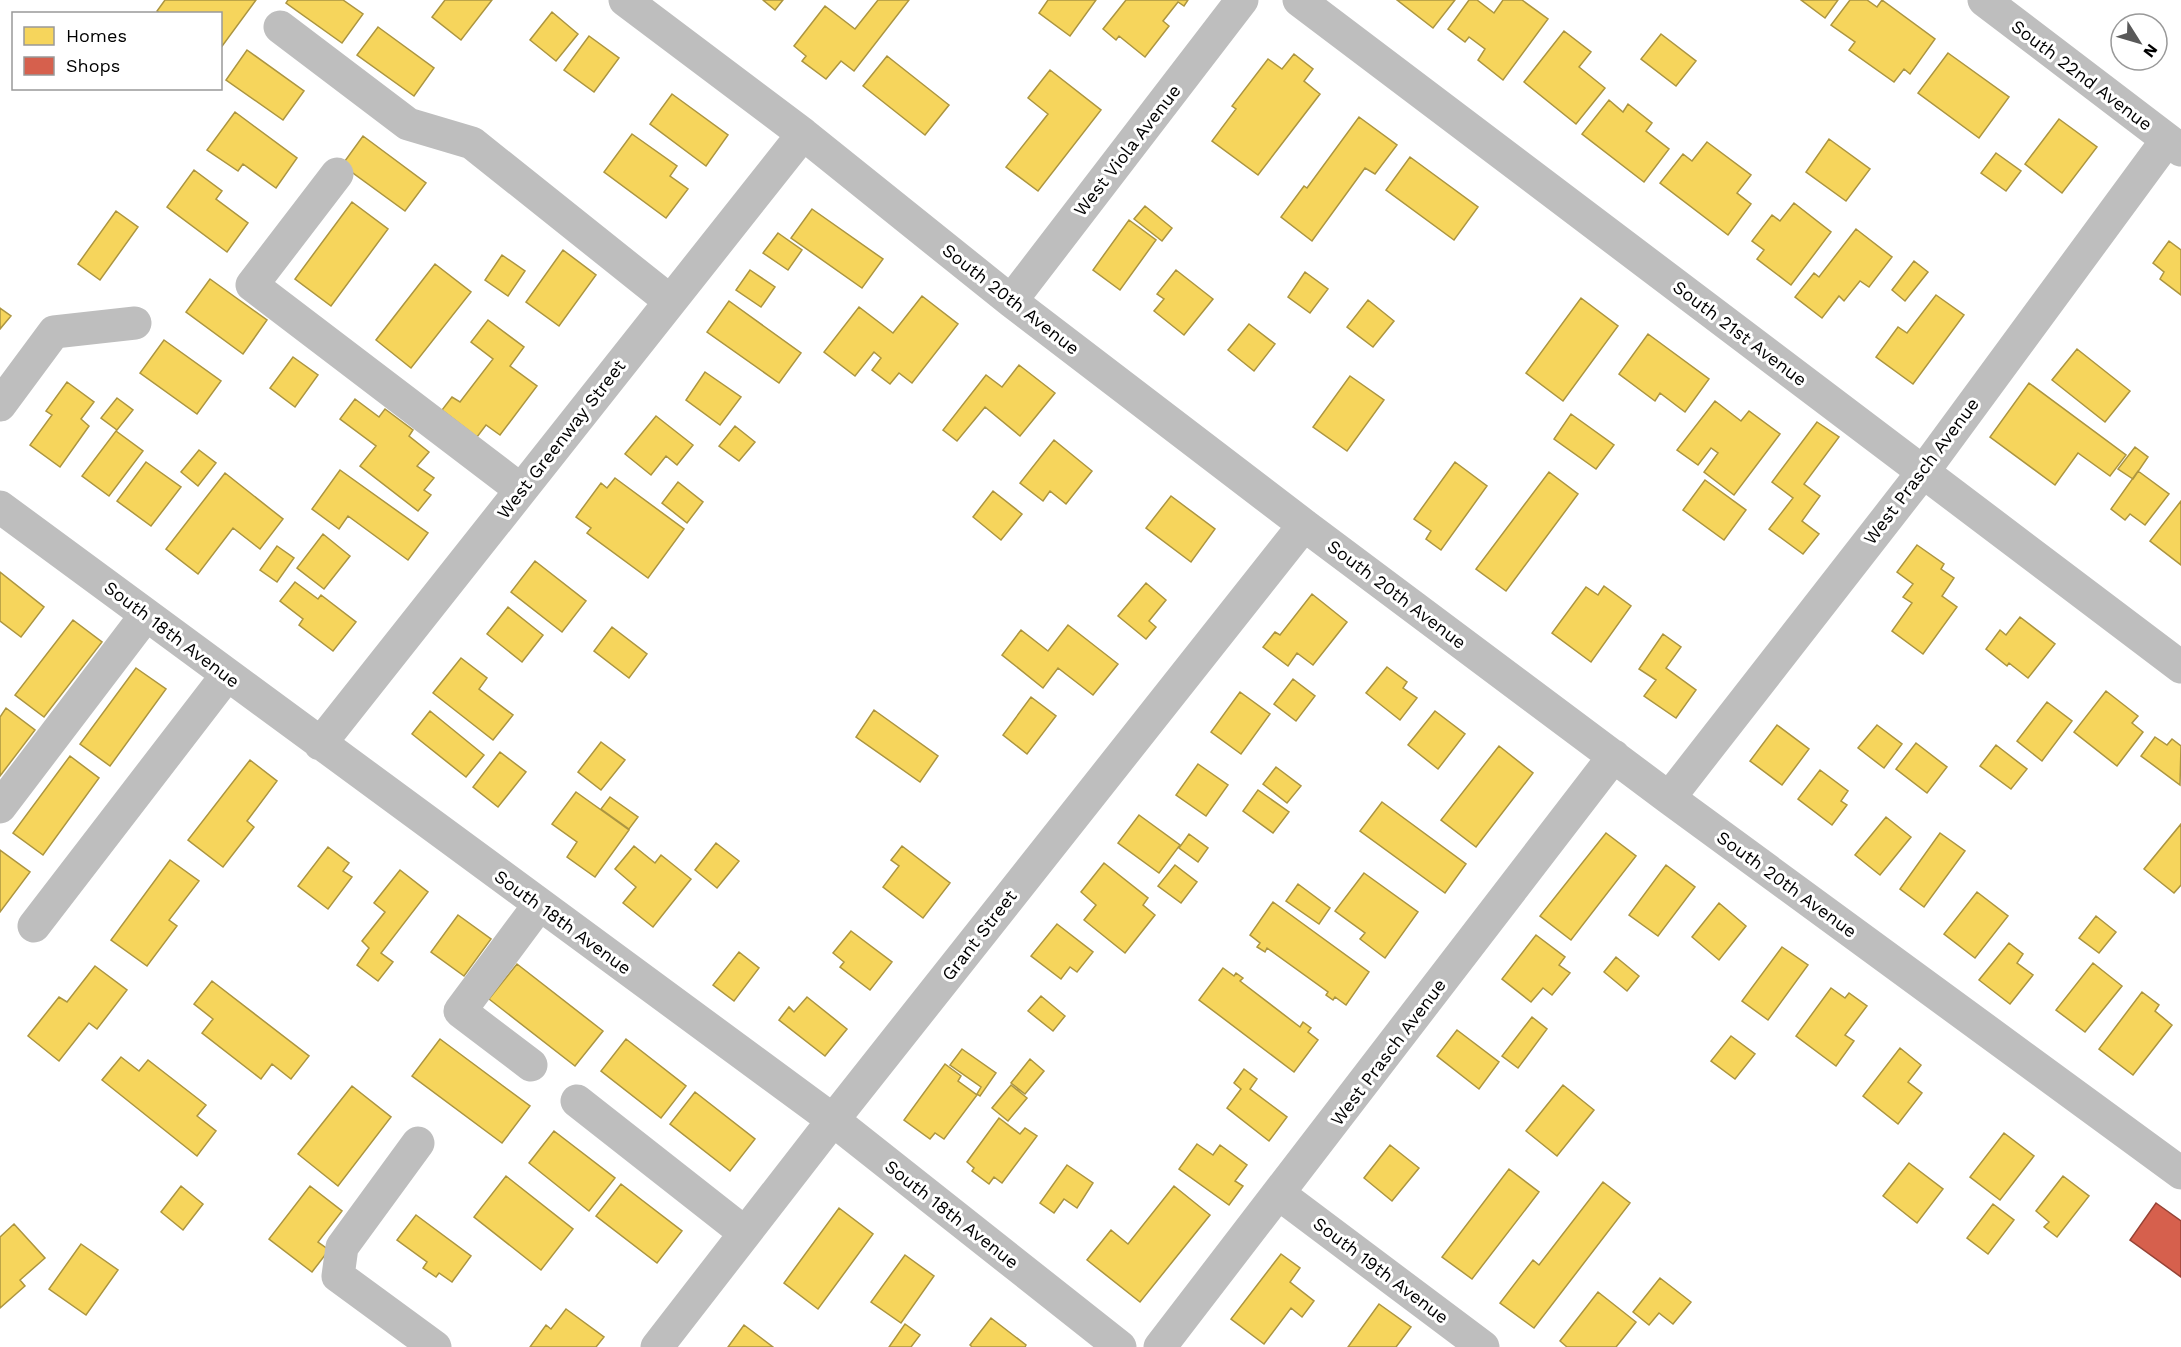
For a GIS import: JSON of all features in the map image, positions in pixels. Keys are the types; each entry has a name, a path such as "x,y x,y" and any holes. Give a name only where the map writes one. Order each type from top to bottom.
{"street":[{"name":"South 20th Avenue","path":"624,0 802,134 1011,301 1304,525 1669,798 2181,1173"},
{"name":"West Viola Avenue","path":"1011,301 1242,0"},
{"name":"South 21st Avenue","path":"1299,0 2181,667"},
{"name":"South 22nd Avenue","path":"1984,0 2174,145"},
{"path":"280,27 408,124 472,143 670,301"},
{"name":"West Greenway Street","path":"320,744 802,134"},
{"name":"West Prasch Avenue","path":"1669,798 2174,145"},
{"path":"337,174 252,285 521,490"},
{"path":"0,405 54,332 135,323"},
{"name":"South 18th Avenue","path":"0,507 833,1120 1120,1347"},
{"name":"Grant Street","path":"657,1347 833,1120 1304,525"},
{"path":"0,807 146,615"},
{"path":"34,926 227,675"},
{"name":"West Prasch Avenue","path":"1161,1347 1614,756"},
{"path":"531,1065 460,1011 539,905"},
{"path":"577,1101 746,1233"},
{"path":"418,1143 342,1247 338,1276 435,1347"},
{"name":"South 19th Avenue","path":"1280,1194 1483,1347"}],"building: Homes":[{"path":"165,0 256,0 222,46 222,12 157,11"},
{"path":"288,0 343,0 363,14 342,43 286,3"},
{"path":"445,0 492,0 461,40 432,17"},
{"path":"763,0 783,0 775,10"},
{"path":"878,0 909,0 854,71 841,61 826,79 802,61 806,56 794,46 825,6 855,29"},
{"path":"1048,0 1096,0 1070,36 1039,13"},
{"path":"1126,0 1188,0 1184,6 1178,2 1163,21 1169,26 1145,57 1119,36 1116,40 1103,29"},
{"path":"1397,0 1455,0 1433,28"},
{"path":"1469,0 1477,0 1494,13 1503,0 1522,0 1548,19 1503,80 1478,60 1485,49 1469,37 1465,42 1448,29"},
{"path":"1801,0 1838,0 1825,18"},
{"path":"1850,0 1867,0 1877,7 1882,0 1935,39 1910,74 1904,69 1894,82 1849,50 1855,42 1831,25"},
{"path":"552,12 578,34 556,61 530,40"},
{"path":"378,27 434,68 414,96 357,55"},
{"path":"1564,31 1591,52 1579,67 1605,88 1576,124 1524,82"},
{"path":"1661,34 1696,61 1676,86 1641,59"},
{"path":"589,36 619,58 594,92 564,70"},
{"path":"247,50 304,91 283,120 226,80"},
{"path":"1948,53 2009,97 1979,138 1918,93"},
{"path":"1294,54 1313,69 1304,81 1320,94 1258,175 1212,141 1236,109 1232,106 1268,59 1282,69"},
{"path":"887,56 949,105 925,135 863,86"},
{"path":"1050,70 1101,110 1038,191 1006,167 1048,114 1028,98"},
{"path":"672,94 728,135 706,166 650,124"},
{"path":"1609,100 1623,112 1628,104 1652,123 1646,131 1669,149 1644,182 1582,134"},
{"path":"235,112 297,158 276,188 243,164 238,171 207,150"},
{"path":"1359,117 1397,145 1375,174 1365,168 1312,241 1281,217 1304,186 1307,188"},
{"path":"2059,119 2097,147 2062,193 2025,164"},
{"path":"632,134 677,166 670,176 688,189 666,218 604,172"},
{"path":"363,136 426,183 405,211 342,165"},
{"path":"1829,139 1870,169 1846,201 1806,172"},
{"path":"1707,142 1751,175 1737,193 1751,204 1728,235 1660,183 1683,154 1692,161"},
{"path":"1996,153 2021,171 2006,191 1981,173"},
{"path":"1410,157 1478,207 1454,240 1386,190"},
{"path":"194,170 222,191 216,199 248,223 227,252 167,207"},
{"path":"352,202 388,229 331,306 295,279"},
{"path":"1794,203 1831,232 1791,285 1757,259 1764,250 1752,241 1772,215 1780,221"},
{"path":"1145,206 1172,228 1162,241 1134,219"},
{"path":"812,209 883,259 862,288 791,238"},
{"path":"116,211 138,227 100,280 78,264"},
{"path":"1129,220 1156,240 1120,290 1093,270"},
{"path":"1856,229 1892,257 1869,287 1860,281 1844,301 1839,296 1822,318 1795,297 1814,273 1819,277"},
{"path":"778,233 802,250 788,270 763,253"},
{"path":"2169,241 2181,250 2181,295 2160,279 2164,272 2153,263"},
{"path":"563,250 596,275 559,326 526,302"},
{"path":"502,255 525,271 508,296 485,280"},
{"path":"1914,261 1928,272 1905,301 1892,290"},
{"path":"435,264 471,292 411,368 376,340"},
{"path":"750,270 775,287 761,307 736,290"},
{"path":"1176,270 1213,299 1184,335 1154,311 1164,299 1157,294"},
{"path":"1305,272 1328,289 1310,313 1288,297"},
{"path":"210,279 267,320 243,354 186,312"},
{"path":"1936,295 1964,315 1913,384 1876,357 1898,327 1907,333"},
{"path":"922,296 958,324 912,383 899,373 890,384 872,370 881,358 874,352 855,376 824,352 859,307 893,333"},
{"path":"1581,298 1618,326 1563,401 1526,373"},
{"path":"1368,300 1394,321 1373,347 1347,327"},
{"path":"729,301 801,353 779,383 707,332"},
{"path":"0,308 11,316 0,329"},
{"path":"488,320 524,347 510,366 537,386 500,435 486,425 477,437 442,410 452,397 460,402 493,359 471,342"},
{"path":"1249,324 1275,344 1254,371 1228,350"},
{"path":"1648,334 1709,379 1685,412 1660,393 1655,401 1619,374"},
{"path":"164,340 221,381 197,414 140,373"},
{"path":"2077,349 2130,391 2105,422 2052,380"},
{"path":"293,357 318,375 295,407 270,388"},
{"path":"1019,365 1055,393 1020,436 985,407 957,441 943,430 986,375 1002,387"},
{"path":"705,372 741,397 720,425 686,400"},
{"path":"1350,376 1384,400 1347,451 1313,427"},
{"path":"67,382 94,402 81,419 89,426 60,467 30,445 52,415 46,411"},
{"path":"2029,383 2126,455 2110,476 2078,453 2055,485 1990,437"},
{"path":"117,398 133,410 117,430 101,418"},
{"path":"355,399 379,417 385,409 413,430 409,436 429,452 417,466 434,478 424,490 431,495 418,511 360,466 376,446 340,419"},
{"path":"1715,401 1741,421 1749,411 1780,434 1734,495 1704,472 1718,453 1711,448 1698,465 1677,450"},
{"path":"1571,414 1614,445 1596,469 1554,439"},
{"path":"656,416 693,445 677,465 666,456 651,475 625,454"},
{"path":"1817,422 1839,437 1804,484 1820,496 1802,521 1819,534 1803,554 1769,529 1793,498 1772,482"},
{"path":"735,426 755,442 739,461 719,446"},
{"path":"116,431 143,451 109,496 82,476"},
{"path":"1054,440 1092,471 1066,504 1050,491 1043,501 1020,483"},
{"path":"2135,447 2148,457 2133,479 2118,469"},
{"path":"199,450 216,463 198,486 181,472"},
{"path":"146,462 181,487 151,526 117,501"},
{"path":"1455,462 1487,486 1441,550 1426,539 1431,531 1414,519"},
{"path":"340,470 428,533 408,560 348,516 339,529 312,509"},
{"path":"2138,471 2169,494 2145,525 2130,514 2125,520 2111,509"},
{"path":"1549,472 1578,494 1506,591 1476,569"},
{"path":"225,473 283,519 260,549 233,528 198,574 166,549"},
{"path":"615,478 684,529 648,578 587,533 591,528 576,517 601,483 607,488"},
{"path":"1705,480 1746,510 1724,540 1683,510"},
{"path":"678,482 703,502 687,523 662,503"},
{"path":"993,491 1022,514 1001,540 973,517"},
{"path":"1171,496 1215,529 1191,562 1146,528"},
{"path":"2181,501 2181,565 2150,541"},
{"path":"323,534 350,556 324,589 297,568"},
{"path":"1917,545 1944,564 1941,569 1954,578 1942,596 1957,607 1923,654 1892,631 1912,603 1903,597 1913,584 1897,572"},
{"path":"277,546 294,558 277,582 260,570"},
{"path":"535,561 586,601 562,632 511,592"},
{"path":"0,572 44,607 21,637 0,621"},
{"path":"295,582 318,599 321,595 356,622 333,651 299,625 303,619 280,601"},
{"path":"1146,583 1166,600 1149,621 1156,627 1146,639 1118,616"},
{"path":"1604,586 1631,606 1591,662 1552,633 1586,587 1598,595"},
{"path":"1312,594 1347,622 1313,665 1297,653 1288,666 1263,647 1275,632 1280,635"},
{"path":"508,607 543,635 522,662 487,634"},
{"path":"2020,617 2055,644 2028,678 2009,663 2007,666 1986,649 2000,630 2006,635"},
{"path":"73,620 102,642 44,717 15,695"},
{"path":"1068,625 1118,664 1093,695 1058,668 1043,688 1002,655 1021,630 1048,651"},
{"path":"612,627 647,654 629,678 594,651"},
{"path":"1663,634 1681,647 1666,668 1696,690 1676,718 1644,696 1656,680 1639,669"},
{"path":"461,658 487,678 479,689 513,715 493,740 433,693"},
{"path":"1387,667 1407,682 1403,688 1417,698 1400,720 1366,693"},
{"path":"136,668 166,689 110,766 80,744"},
{"path":"1293,679 1315,696 1296,721 1274,704"},
{"path":"2106,691 2138,716 2132,723 2143,732 2117,766 2074,732"},
{"path":"1240,692 1270,714 1241,754 1211,732"},
{"path":"1031,697 1056,716 1027,754 1003,735"},
{"path":"2047,702 2072,721 2042,761 2017,741"},
{"path":"6,708 35,730 0,776 0,717"},
{"path":"874,710 938,756 920,782 856,737"},
{"path":"430,711 484,755 466,777 412,734"},
{"path":"1435,711 1465,734 1438,769 1408,745"},
{"path":"1777,725 1809,749 1782,785 1750,761"},
{"path":"1877,725 1902,744 1884,768 1858,748"},
{"path":"2155,737 2167,745 2172,739 2181,746 2180,785 2141,756"},
{"path":"601,742 625,760 601,790 578,772"},
{"path":"1916,743 1947,767 1927,793 1896,769"},
{"path":"1996,745 2027,769 2011,789 1980,766"},
{"path":"1499,746 1533,773 1476,847 1441,820"},
{"path":"500,752 526,772 498,807 473,787"},
{"path":"70,756 99,778 43,855 13,833"},
{"path":"250,760 277,781 247,821 254,827 223,867 188,840"},
{"path":"1198,764 1228,785 1206,816 1176,795"},
{"path":"1276,767 1301,786 1287,803 1263,784"},
{"path":"1820,770 1848,791 1841,801 1847,805 1832,825 1798,799"},
{"path":"1258,790 1289,812 1273,833 1243,811"},
{"path":"576,792 629,830 595,877 567,857 577,842 552,824"},
{"path":"610,797 638,817 629,829 601,809"},
{"path":"1382,802 1466,864 1445,893 1360,831"},
{"path":"1139,815 1180,845 1159,873 1118,843"},
{"path":"1886,817 1911,837 1880,875 1855,855"},
{"path":"2181,824 2181,885 2174,893 2144,869"},
{"path":"1606,833 1636,856 1571,940 1540,916"},
{"path":"1940,833 1965,851 1924,907 1900,889"},
{"path":"1189,834 1208,848 1198,862 1179,848"},
{"path":"716,843 739,861 717,888 695,870"},
{"path":"634,846 655,863 661,855 691,879 653,927 623,903 636,887 615,869"},
{"path":"902,846 950,883 923,918 883,887 899,866 891,860"},
{"path":"328,847 349,863 343,871 352,877 328,909 298,886"},
{"path":"0,850 30,872 0,912"},
{"path":"170,860 199,881 169,920 177,926 147,966 111,940"},
{"path":"1104,863 1148,898 1143,905 1155,915 1125,953 1084,920 1096,905 1081,892"},
{"path":"1175,865 1197,882 1181,903 1158,886"},
{"path":"1666,865 1695,887 1658,936 1629,915"},
{"path":"400,870 428,892 381,953 393,962 378,981 357,965 369,948 362,941 385,912 374,903"},
{"path":"1364,873 1418,912 1385,958 1360,939 1365,933 1335,911"},
{"path":"1298,884 1330,908 1319,924 1286,901"},
{"path":"1977,892 2008,916 1975,958 1944,934"},
{"path":"1273,902 1369,972 1346,1005 1335,997 1333,1000 1326,995 1328,992 1267,948 1265,952 1257,947 1260,943 1250,935"},
{"path":"1719,903 1746,926 1719,960 1692,937"},
{"path":"458,915 491,939 464,976 431,952"},
{"path":"2096,916 2116,932 2099,953 2079,938"},
{"path":"1057,924 1093,952 1077,972 1070,967 1061,979 1031,956"},
{"path":"851,931 892,962 870,990 840,967 844,962 833,953"},
{"path":"1536,935 1565,957 1559,965 1570,973 1552,995 1543,988 1531,1002 1502,979"},
{"path":"2009,943 2023,954 2017,963 2033,975 2010,1004 1979,980"},
{"path":"1782,947 1808,965 1768,1020 1742,1001"},
{"path":"739,952 759,968 734,1001 713,985"},
{"path":"1616,957 1639,976 1627,991 1604,972"},
{"path":"2093,963 2122,986 2085,1032 2056,1010"},
{"path":"517,964 603,1031 575,1066 489,999"},
{"path":"95,966 127,990 97,1029 89,1023 59,1061 28,1036 59,997 67,1002"},
{"path":"1223,968 1234,976 1236,973 1243,978 1240,981 1300,1027 1303,1022 1311,1028 1308,1032 1318,1040 1294,1072 1199,1000"},
{"path":"212,981 309,1056 291,1079 272,1064 261,1079 202,1033 213,1019 194,1004"},
{"path":"1831,988 1845,998 1849,993 1867,1006 1845,1035 1854,1041 1836,1066 1796,1036"},
{"path":"2142,992 2159,1005 2155,1011 2172,1025 2133,1075 2099,1049"},
{"path":"1041,996 1065,1016 1053,1031 1028,1011"},
{"path":"807,997 847,1029 825,1056 779,1020 789,1007 794,1012"},
{"path":"1532,1017 1547,1029 1518,1068 1502,1056"},
{"path":"1457,1030 1499,1062 1479,1089 1437,1056"},
{"path":"1731,1036 1755,1054 1735,1079 1711,1061"},
{"path":"440,1039 530,1106 502,1143 412,1076"},
{"path":"626,1039 686,1086 661,1118 601,1071"},
{"path":"1900,1048 1921,1065 1908,1082 1922,1093 1898,1124 1863,1096"},
{"path":"962,1049 996,1073 980,1096 977,1094 981,1087 950,1065"},
{"path":"121,1057 139,1071 148,1060 206,1105 197,1116 216,1131 197,1156 102,1080"},
{"path":"1030,1059 1044,1071 1025,1094 1011,1083"},
{"path":"945,1064 961,1076 958,1081 977,1095 944,1139 935,1133 930,1139 904,1120"},
{"path":"1244,1069 1257,1079 1250,1089 1287,1117 1269,1141 1227,1108 1241,1089 1234,1083"},
{"path":"1011,1085 1027,1098 1008,1121 992,1108"},
{"path":"1563,1085 1594,1110 1557,1156 1526,1131"},
{"path":"352,1086 391,1117 338,1186 298,1154"},
{"path":"695,1092 755,1139 730,1171 670,1124"},
{"path":"999,1118 1020,1134 1025,1128 1037,1136 1002,1183 994,1177 989,1184 972,1171 974,1168 967,1162"},
{"path":"554,1131 615,1178 589,1211 529,1163"},
{"path":"2004,1133 2034,1156 2000,1200 1970,1177"},
{"path":"1197,1144 1213,1155 1220,1145 1247,1165 1235,1181 1243,1186 1229,1205 1179,1169"},
{"path":"1390,1145 1419,1168 1392,1201 1364,1178"},
{"path":"1909,1163 1943,1189 1917,1223 1883,1196"},
{"path":"1067,1165 1093,1183 1077,1208 1064,1199 1054,1213 1040,1203"},
{"path":"1509,1169 1539,1192 1472,1279 1442,1257"},
{"path":"506,1176 573,1229 541,1270 474,1217"},
{"path":"2063,1176 2089,1196 2057,1237 2044,1227 2049,1222 2036,1211"},
{"path":"1603,1182 1630,1203 1534,1328 1500,1303 1533,1260 1539,1265"},
{"path":"621,1184 682,1231 657,1263 596,1216"},
{"path":"181,1186 203,1204 183,1230 161,1212"},
{"path":"310,1186 342,1211 318,1242 329,1250 312,1272 269,1239"},
{"path":"1174,1186 1210,1215 1140,1302 1087,1260 1111,1230 1128,1244"},
{"path":"1993,1204 2014,1220 1988,1254 1967,1238"},
{"path":"839,1208 873,1234 818,1309 784,1283"},
{"path":"416,1215 471,1256 452,1282 439,1273 436,1277 423,1268 427,1262 397,1240"},
{"path":"14,1224 45,1258 20,1280 25,1286 0,1308 0,1237"},
{"path":"81,1244 118,1270 86,1315 49,1289"},
{"path":"1281,1254 1300,1268 1290,1282 1314,1301 1302,1317 1291,1308 1264,1344 1231,1319"},
{"path":"905,1255 934,1276 901,1323 871,1302"},
{"path":"1660,1278 1691,1302 1673,1324 1659,1313 1649,1325 1633,1312"},
{"path":"1598,1292 1636,1322 1616,1347 1567,1347 1560,1341"},
{"path":"1379,1304 1411,1327 1396,1347 1348,1347"},
{"path":"566,1309 604,1337 596,1347 530,1347 546,1325 551,1329"},
{"path":"991,1318 1026,1345 1025,1347 972,1347 970,1345"},
{"path":"905,1324 920,1335 911,1347 889,1347"},
{"path":"744,1325 773,1347 728,1347"}],"building: Shops":[{"path":"2156,1203 2181,1221 2181,1277 2130,1240"}]}
